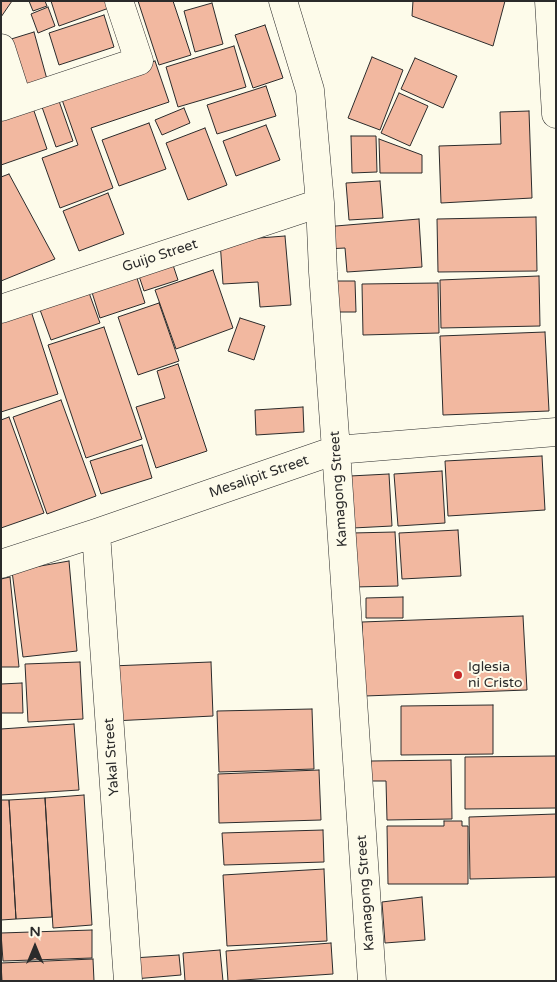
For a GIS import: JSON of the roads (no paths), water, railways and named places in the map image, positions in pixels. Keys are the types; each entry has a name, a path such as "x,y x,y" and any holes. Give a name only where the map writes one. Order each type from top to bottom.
{"street":[{"path":"1,48 10,104 139,61 119,1"},
{"name":"Kamagong Street","path":"283,1 310,90 320,203 323,272 372,981"},
{"path":"550,1 556,114"},
{"name":"Guijo Street","path":"1,309 320,203"},
{"name":"Mesalipit Street","path":"1,564 336,450 556,432"},
{"name":"Yakal Street","path":"96,533 128,981"}],"place":[{"name":"Iglesia ni Cristo","path":"458,675"}]}
